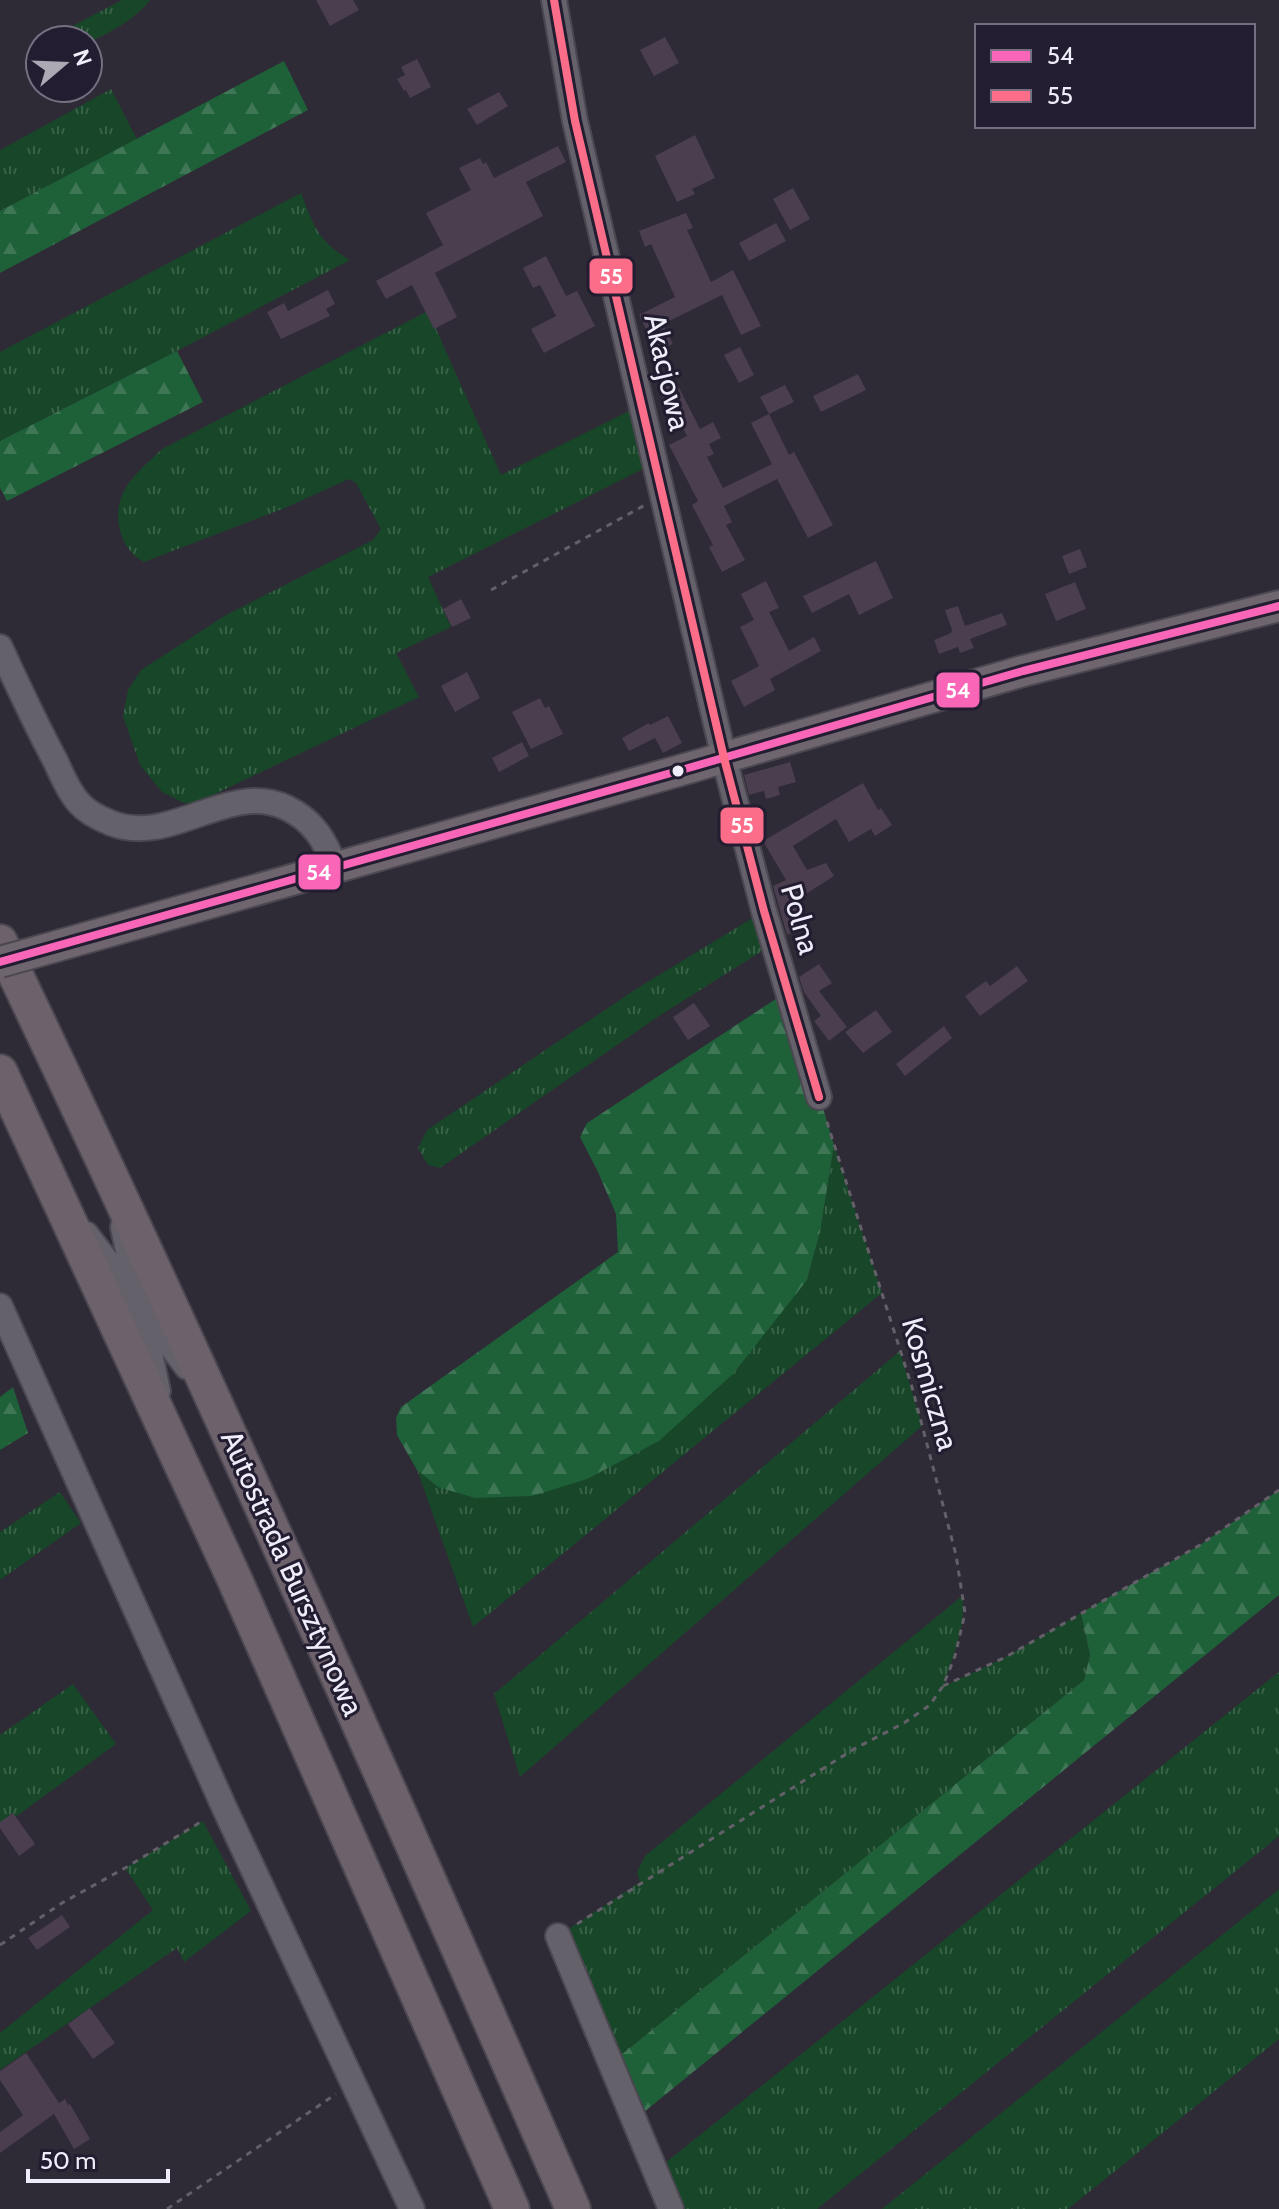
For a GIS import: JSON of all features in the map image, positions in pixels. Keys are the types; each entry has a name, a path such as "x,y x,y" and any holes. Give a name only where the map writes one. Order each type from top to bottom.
{"highway":[{"name":"Autostrada Bursztynowa","path":"0,942 217,1407 573,2209"},
{"name":"Autostrada Bursztynowa","path":"0,1072 263,1644 512,2209"}],"main road":[{"path":"0,962 1023,671 1279,606"}],"street":[{"name":"Akacjowa","path":"554,0 575,121 724,758"},
{"path":"0,647 63,777 80,804 101,819 124,828 144,829 187,820 226,805 266,801 310,822 326,844 335,867"},
{"name":"Polna","path":"724,758 764,911 819,1097"},
{"path":"111,1177 167,1432"},
{"path":"61,1200 217,1407"},
{"path":"0,1306 224,1807 412,2209"},
{"path":"558,1936 671,2209"}],"path":[{"path":"491,590 662,495"},
{"name":"Kosmiczna","path":"819,1097 912,1387 956,1555 965,1613 955,1656 943,1686"},
{"path":"558,1936 854,1749 904,1723 930,1705 943,1686 1004,1658 1200,1545 1279,1490"},
{"path":"0,1945 62,1903 224,1807"},
{"path":"167,2209 353,2083"}],"green space":[{"path":"122,0 150,0 138,13 104,35 104,24 76,24"},
{"path":"284,61 308,110 0,273 0,211"},
{"path":"111,89 137,139 0,211 0,150 84,104 104,104 104,93"},
{"path":"301,193 318,232 330,246 350,260 0,441 0,352"},
{"path":"428,311 501,475 641,405 655,463 428,577 451,627 396,653 419,697 196,803 184,803 162,792 140,765 123,716 128,690 141,670 226,615 373,540 381,529 356,483 349,479 285,508 144,562 129,549 120,531 118,511 127,485 162,449"},
{"path":"177,351 203,402 7,501 0,488 0,441"},
{"path":"764,911 773,944 656,1018 440,1168 428,1165 418,1148 427,1130 636,989"},
{"path":"788,991 834,1145 820,1232 807,1280 733,1374 659,1441 587,1479 532,1496 475,1498 438,1487 417,1470 397,1435 396,1418 401,1407 618,1252 616,1214 580,1137 587,1123"},
{"path":"834,1145 882,1293 473,1627 417,1470 438,1487 807,1280 820,1232"},
{"path":"900,1351 922,1426 520,1777 494,1694"},
{"path":"13,1387 28,1433 0,1450 0,1397"},
{"path":"1279,1490 1279,1595 633,2121 610,2064 1084,1680 1090,1655 1081,1613 1200,1545"},
{"path":"60,1492 81,1523 0,1580 0,1532"},
{"path":"962,1596 961,1631 944,1686 1004,1658 1081,1613 1090,1655 1084,1680 610,2064 558,1936 640,1882 637,1872 645,1856"},
{"path":"1279,1672 1279,1836 817,2209 671,2209 655,2171"},
{"path":"73,1684 116,1744 0,1828 0,1735"},
{"path":"203,1821 251,1911 184,1962 177,1948 0,2070 0,2033 153,1910 125,1868"},
{"path":"1279,1889 1279,2039 1068,2209 882,2209"}],"building":[{"path":"316,0 353,0 359,10 330,26"},
{"path":"665,37 679,63 654,76 640,50"},
{"path":"417,59 431,87 410,98 397,79 405,75 401,67"},
{"path":"499,92 508,106 477,125 467,109"},
{"path":"695,135 715,178 692,189 695,194 677,202 655,156"},
{"path":"558,146 566,162 526,182 543,216 435,273 457,317 434,329 412,285 386,299 376,281 443,245 426,213 471,190 459,168 480,158 483,164 486,162 494,178"},
{"path":"793,188 810,219 790,230 773,199"},
{"path":"686,213 693,228 687,230 711,282 733,270 761,326 741,335 722,295 663,324 673,344 657,351 639,315 675,297 651,244 645,247 639,231"},
{"path":"776,223 786,241 749,261 739,243"},
{"path":"546,256 566,296 577,291 595,326 544,353 531,329 556,316 540,285 533,288 523,268"},
{"path":"328,290 335,304 326,309 330,316 281,339 267,312 284,303 288,311"},
{"path":"740,347 754,375 739,383 724,355"},
{"path":"858,374 866,390 821,412 813,396"},
{"path":"675,380 700,429 713,422 721,438 709,444 714,454 707,457 723,488 772,464 751,423 769,414 789,455 794,452 833,525 808,538 777,479 724,506 732,522 726,525 745,560 722,572 709,547 713,545 692,505 698,501 669,445 687,436 658,389"},
{"path":"785,385 794,402 769,414 760,397"},
{"path":"1080,549 1087,567 1069,574 1062,556"},
{"path":"876,561 893,598 859,615 849,594 812,613 803,596"},
{"path":"766,581 779,608 769,612 789,651 814,637 821,651 770,679 775,690 744,707 731,681 759,666 740,627 754,620 741,594"},
{"path":"1075,582 1086,609 1056,621 1045,594"},
{"path":"461,599 471,618 452,627 443,609"},
{"path":"958,606 965,626 1002,613 1007,625 970,639 974,648 960,653 958,647 939,654 934,640 952,630 945,610"},
{"path":"467,672 480,698 455,712 441,686"},
{"path":"540,698 545,708 549,706 563,734 531,749 512,712"},
{"path":"668,716 682,743 663,753 655,738 629,751 622,738"},
{"path":"522,742 529,756 499,772 492,758"},
{"path":"790,762 796,782 778,787 780,795 766,799 764,791 749,795 744,775"},
{"path":"863,783 878,810 881,808 892,825 875,836 871,829 849,842 836,819 793,846 807,870 826,863 834,876 795,901 805,928 787,935 773,886 786,880 763,841"},
{"path":"819,964 832,983 819,991 847,1027 829,1041 814,1021 821,1016 804,992 799,977"},
{"path":"1017,966 1028,981 980,1016 965,996 986,981 990,986"},
{"path":"694,1003 710,1026 688,1040 673,1017"},
{"path":"876,1010 892,1032 863,1053 845,1032"},
{"path":"944,1026 952,1038 905,1076 896,1064"},
{"path":"13,1813 35,1844 19,1856 0,1828 0,1822"},
{"path":"62,1915 70,1927 37,1950 28,1938"},
{"path":"90,2008 115,2043 93,2059 68,2024"},
{"path":"26,2053 59,2103 65,2099 70,2104 90,2139 74,2149 54,2114 0,2153 0,2132 23,2115 0,2080 0,2071"}],"transit line":[{"name":"55","path":"554,0 575,121 724,758 764,911 819,1097"},
{"name":"54","path":"0,962 1023,671 1279,606"}]}
